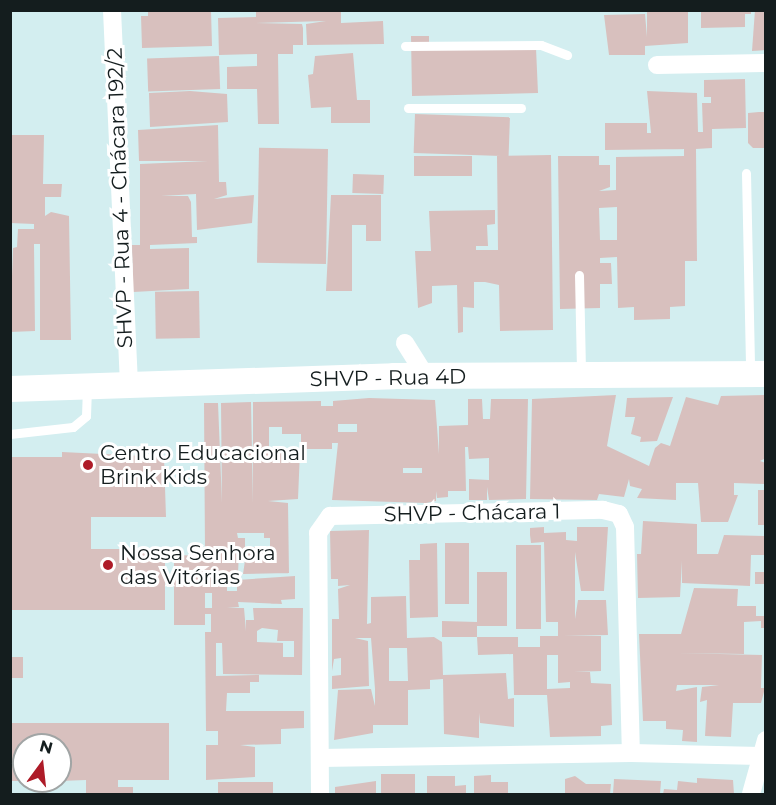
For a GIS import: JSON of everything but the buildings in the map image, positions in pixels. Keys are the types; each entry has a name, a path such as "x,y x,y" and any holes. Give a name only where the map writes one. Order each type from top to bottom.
{"street":[{"name":"SHVP - Rua 4 - Chácara 192/2","path":"112,10 129,386"},
{"path":"657,65 765,63"},
{"name":"SHVP - Rua 4D","path":"10,389 394,376 758,374"},
{"name":"SHVP - Chácara 1","path":"320,795 321,523 330,516 603,510 619,514 625,527 631,753"},
{"path":"320,758 631,753 763,748 750,795"}],"lane":[{"path":"405,46 541,45 567,55"},
{"path":"408,108 521,108"},
{"path":"746,173 758,374"},
{"path":"579,275 581,375"},
{"path":"10,434 73,427 86,416 87,387"}],"place":[{"name":"Centro Educacional Brink Kids","path":"88,465"},
{"name":"Nossa Senhora das Vitórias","path":"108,565"}]}
